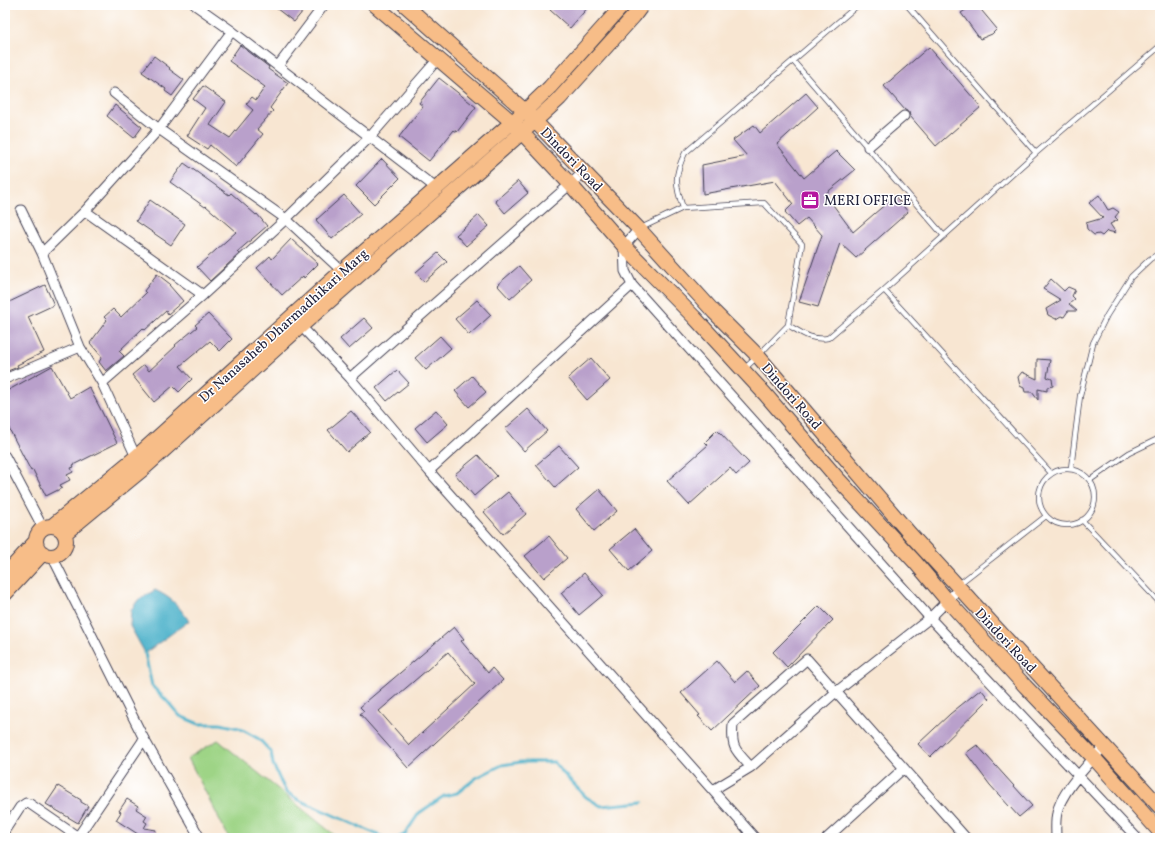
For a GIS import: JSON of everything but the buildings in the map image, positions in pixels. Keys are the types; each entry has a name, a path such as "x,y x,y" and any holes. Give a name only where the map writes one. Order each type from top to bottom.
{"main road":[{"path":"375,5 517,127 570,184 624,246 694,317 743,370 838,479 915,562 947,600 1025,686 1094,758 1160,832"},
{"name":"Dindori Road","path":"405,5 525,111 639,229 714,312 758,356 910,534 1160,807"},
{"path":"517,127 525,111 550,87 621,6"},
{"path":"517,127 535,121 560,98 638,10"},
{"name":"Dr Nanasaheb Dharmadhikari Marg","path":"53,529 143,469 296,321 342,271 436,188 517,127"},
{"name":"Dr Nanasaheb Dharmadhikari Marg","path":"53,529 296,321 517,127"},
{"path":"53,529 66,538 64,548 57,554 44,550 37,536 53,529"},
{"path":"5,575 44,550"},
{"path":"5,594 44,550"}],"street":[{"path":"195,5 232,31 436,188"},
{"path":"278,66 324,5"},
{"path":"42,253 85,211 159,129 232,31"},
{"path":"102,383 286,220 370,137 438,59"},
{"path":"114,93 159,129 286,220 342,271"},
{"path":"868,147 904,116"},
{"path":"350,378 584,172"},
{"path":"21,210 42,253 80,347 102,383 136,457"},
{"path":"85,211 203,295"},
{"path":"639,229 624,246 626,271 632,285 930,618 1134,835 1123,838"},
{"path":"429,471 632,285"},
{"path":"296,321 350,378 429,471 752,834"},
{"path":"5,379 80,347"},
{"path":"5,456 53,529"},
{"path":"44,550 144,739 200,838"},
{"path":"713,790 751,767 836,692 930,618 958,587"},
{"path":"751,767 736,752 732,738 733,724 808,659 966,838"},
{"path":"5,830 20,807 26,803 30,804 78,837 144,739"},
{"path":"1056,838 1057,812 1063,797 1078,776 1104,746"},
{"path":"827,838 904,768"}],"lane":[{"path":"683,208 677,192 677,173 685,153 858,5"},
{"path":"908,5 1036,153"},
{"path":"621,6 638,10"},
{"path":"788,325 811,338 828,338 884,290 1036,153 1160,46"},
{"path":"793,60 944,236"},
{"path":"639,229 683,208 764,203 802,244 788,325 743,370"},
{"path":"1071,468 1080,396 1093,342 1107,315 1131,277 1150,259 1160,253"},
{"path":"884,290 1051,473"},
{"path":"1090,480 1128,453 1160,438"},
{"path":"1063,468 1071,468 1080,471 1090,480 1094,488 1095,497 1094,506 1090,514 1073,524 1063,525 1054,522 1046,516 1041,509 1039,491 1042,482 1051,473 1063,468"},
{"path":"958,587 1046,516"},
{"path":"1082,520 1160,603"},
{"path":"742,838 752,834"}],"green space":[{"path":"218,740 338,838 229,838 188,758"}],"water":[{"path":"155,590 175,603 189,621 145,653 130,626 131,610 138,600"}],"waterway":[{"path":"145,653 152,686 180,716 199,724 220,724 239,728 259,739 271,752 273,764 286,792 299,800 385,838"},
{"path":"398,838 405,834 419,813 444,796 457,793 476,778 502,765 521,762 554,762 586,797 601,806 643,802"}],"place":[{"name":"MERI OFFICE","path":"810,200"}]}
